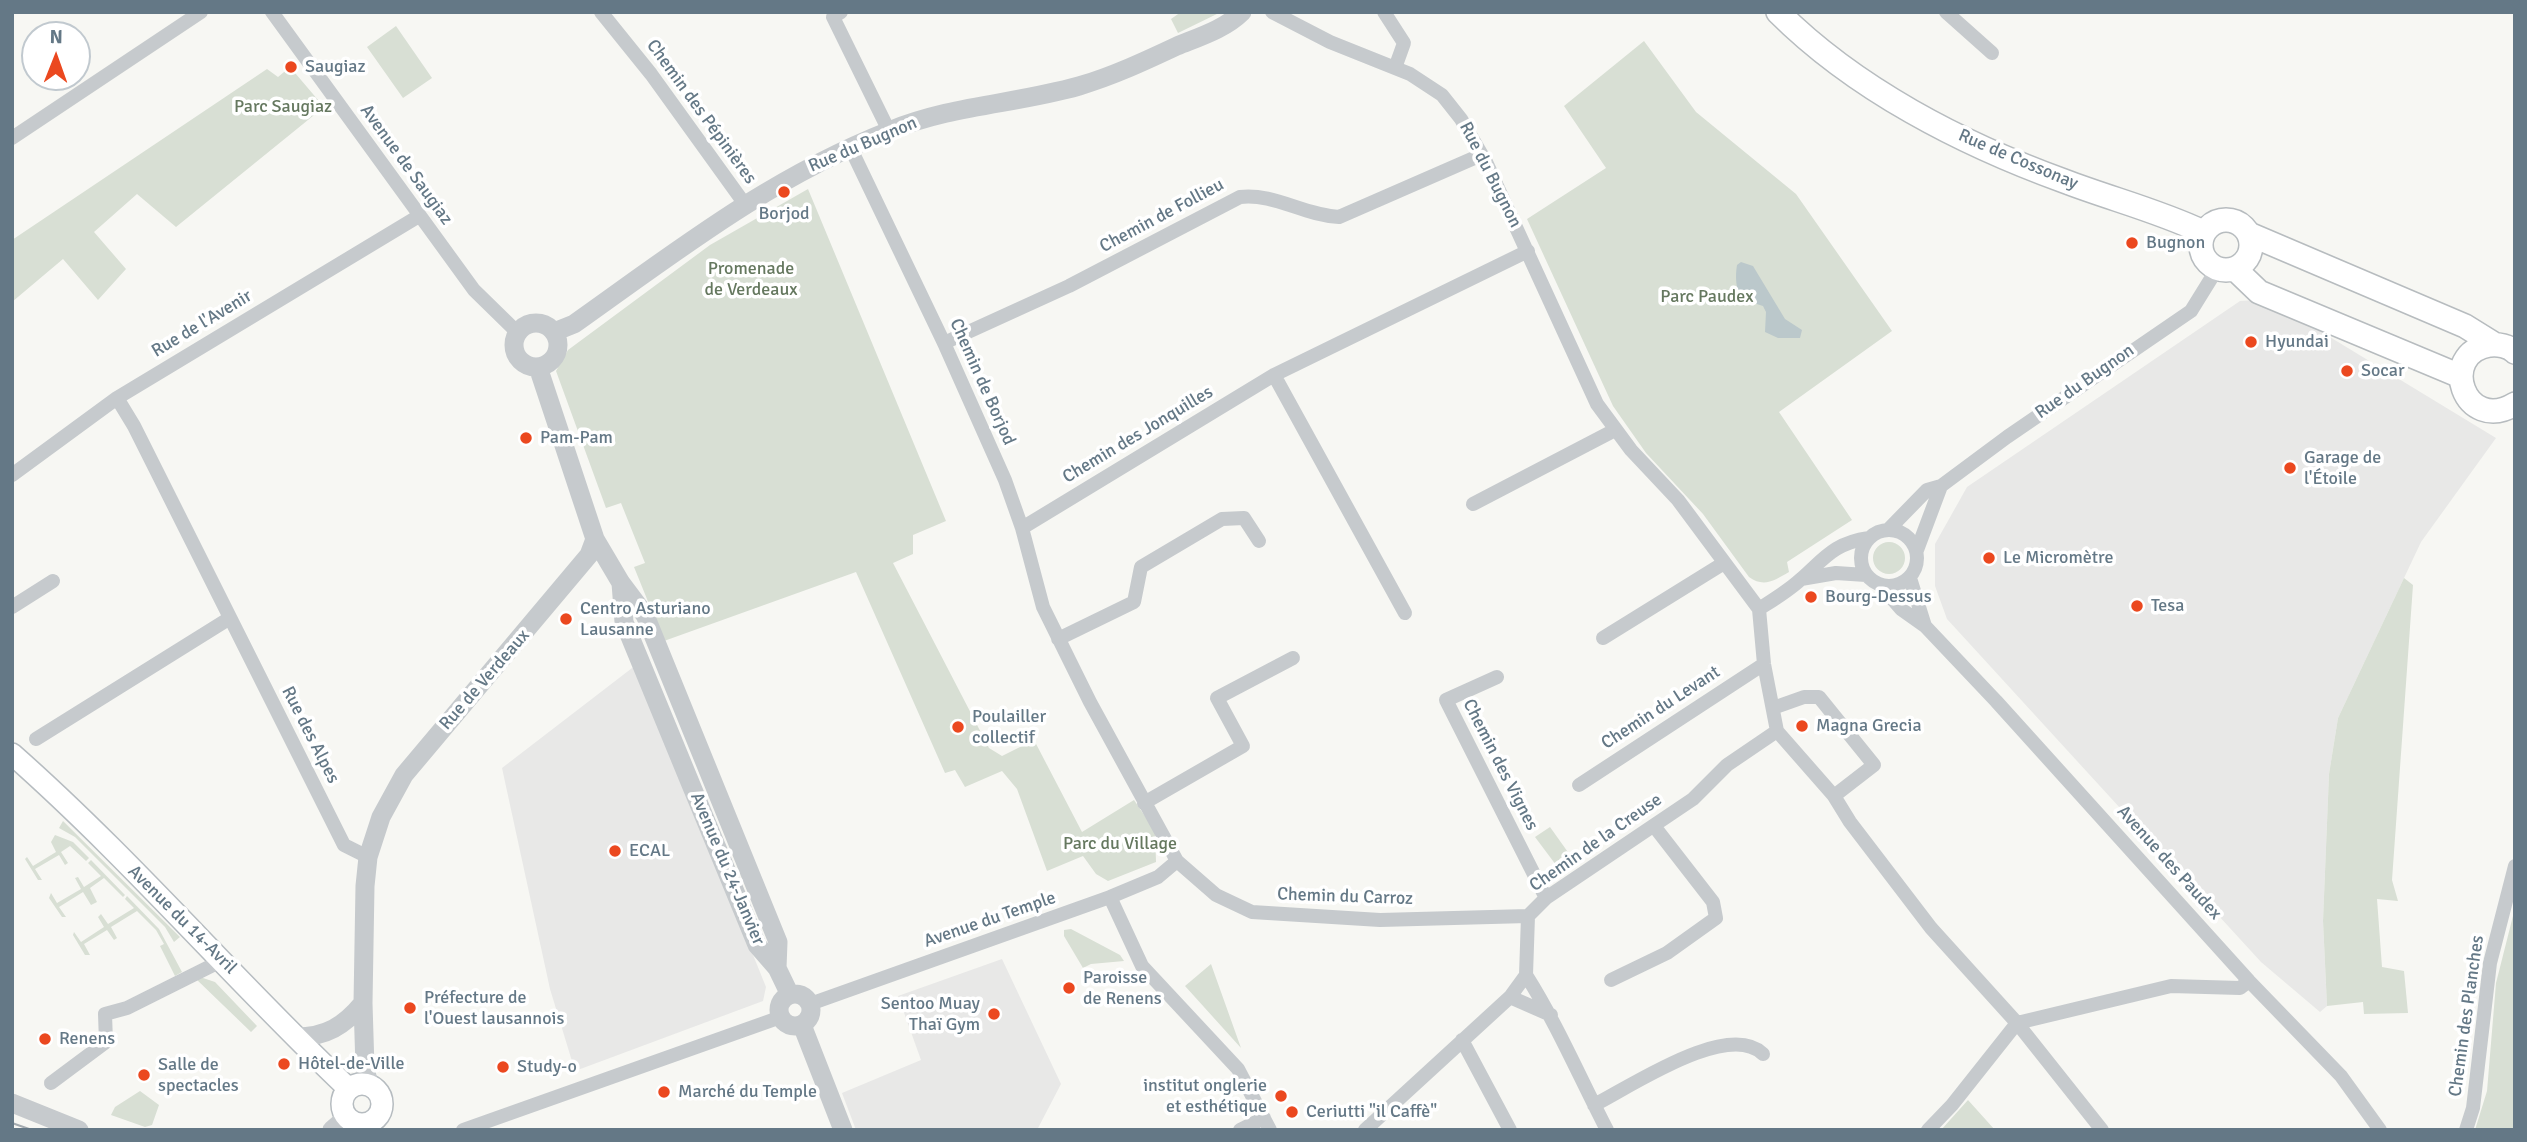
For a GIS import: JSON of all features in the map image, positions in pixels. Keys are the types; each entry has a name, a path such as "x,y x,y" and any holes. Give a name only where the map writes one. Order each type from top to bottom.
{"main road":[{"name":"Rue de Cossonay","path":"1778,12 1860,79 1979,147 2063,181 2171,217 2203,232"},
{"path":"2460,376 2259,292 2226,269 2206,260 2200,247 2203,232 2213,223 2227,219 2240,223 2249,234 2509,346"},
{"path":"2226,269 2250,255 2249,234"},
{"path":"2509,346 2479,347 2467,357 2460,376 2468,400 2484,411 2503,411 2515,404"},
{"name":"Avenue du 14-Avril","path":"12,754 223,960 296,1037 359,1087 381,1096 383,1107 380,1123 339,1124 342,1106 359,1087"}],"street":[{"path":"12,138 201,12"},
{"name":"Avenue de Saugiaz","path":"272,12 474,290 518,333"},
{"name":"Chemin des Pépinières","path":"601,12 651,74 744,203"},
{"path":"841,12 833,17 889,131"},
{"name":"Rue du Bugnon","path":"554,332 574,324 744,203 789,177 889,131 985,103 1059,90 1109,76 1216,29 1242,12"},
{"name":"Rue du Bugnon","path":"1272,12 1330,42 1410,74 1442,94 1461,119 1481,155 1597,404 1615,430 1678,499 1759,609 1801,579 1830,552 1848,541 1869,538 1888,530 1927,490 1941,486 2007,436 2191,311 2226,269"},
{"path":"1384,12 1404,43 1395,68"},
{"path":"1946,12 1992,53"},
{"name":"Chemin de Borjod","path":"851,149 944,343 1004,480 1022,528 1042,607 1177,861"},
{"name":"Chemin de Follieu","path":"944,343 1069,286 1240,197 1258,195 1316,216 1339,217 1481,155"},
{"name":"Rue de l'Avenir","path":"12,475 117,398 419,216"},
{"name":"Chemin des Jonquilles","path":"1022,528 1274,375 1528,251"},
{"path":"536,324 554,332 558,351 550,362 538,367 525,364 516,353 518,333 536,324"},
{"path":"538,367 595,539"},
{"path":"1274,375 1405,613"},
{"name":"Rue des Alpes","path":"117,398 134,426 344,845 368,857"},
{"path":"1473,504 1615,430"},
{"path":"1869,538 1862,549 1861,562 1866,575 1881,586 1897,586 1910,578 1917,565 1917,550 1941,486"},
{"path":"1058,639 1134,603 1140,567 1222,519 1244,517 1259,541"},
{"path":"1888,530 1900,532 1911,540 1917,550"},
{"name":"Avenue du 24-Janvier","path":"595,539 621,583 645,615 778,942 777,968"},
{"name":"Rue de Verdeaux","path":"359,1087 366,1068 363,1003 365,886 368,857 381,817 404,775 590,555 595,539"},
{"path":"1603,638 1724,563"},
{"name":"Rue du Bugnon","path":"1801,579 1836,573 1866,575"},
{"name":"Avenue des Paudex","path":"1910,578 1925,626"},
{"path":"12,607 53,581"},
{"name":"Avenue du 24-Janvier","path":"621,583 624,622 682,765 757,945 777,968 790,995"},
{"name":"Avenue des Paudex","path":"1881,586 1901,609 1925,626 2249,981 2341,1076 2380,1130"},
{"path":"1759,609 1764,664 1777,731 1834,796 1850,822 1931,928 2017,1023 2102,1130"},
{"path":"36,739 230,618"},
{"path":"639,659 660,651"},
{"path":"1144,803 1243,746 1217,698 1293,658"},
{"name":"Chemin du Levant","path":"1579,785 1764,664"},
{"name":"Chemin des Vignes","path":"1497,677 1446,699 1546,898"},
{"path":"1773,708 1804,697 1819,697 1874,765 1834,796"},
{"name":"Chemin de la Creuse","path":"1526,975 1528,916 1546,898 1693,799 1727,765 1777,731"},
{"path":"682,765 702,758"},
{"path":"1611,980 1667,953 1716,918 1713,902 1654,826"},
{"name":"Avenue du Temple","path":"810,1004 1110,898 1158,877 1177,861"},
{"name":"Chemin du Carroz","path":"1177,861 1216,894 1252,912 1380,920 1528,916"},
{"name":"Chemin des Planches","path":"2466,1130 2473,1108 2490,962 2515,866"},
{"path":"1110,898 1142,966 1238,1069 1267,1124 1240,1130"},
{"path":"51,1083 106,1042 105,1014 127,1008 223,960"},
{"path":"1365,1130 1510,997 1526,975 1551,1016 1570,1062 1607,1130"},
{"path":"1928,1130 1952,1105 2017,1023 2171,986 2240,988 2249,981"},
{"path":"790,995 804,996 810,1004 811,1013 802,1025 787,1024 781,1017 782,1002 790,995"},
{"path":"1510,997 1551,1016"},
{"path":"296,1037 317,1037 332,1031 349,1020 363,1003"},
{"path":"463,1130 572,1089 781,1017"},
{"path":"802,1025 843,1130"},
{"path":"1462,1040 1510,1130"},
{"path":"1594,1105 1714,1045 1743,1044 1763,1054"},
{"path":"12,1103 79,1130"}],"shaded area":[{"path":"1741,262 1753,266 1785,319 1802,330 1800,338 1778,338 1765,332 1766,312 1763,306 1741,299 1739,295 1736,274 1737,265"},
{"path":"2257,300 2292,314 2496,438 2421,542 2338,718 2329,774 2323,921 2327,1006 2320,1012 2261,962 1947,619 1935,586 1935,544 1967,487 2240,301"},
{"name":"ECAL","path":"636,665 766,987 763,1001 575,1071 550,989 502,768"},
{"path":"1002,959 1061,1084 1037,1130 856,1130 842,1093 921,1060 898,996"}],"green space":[{"path":"1181,12 1221,12 1178,33 1171,19"},
{"path":"396,26 432,78 403,98 367,47"},
{"name":"Parc Paudex","path":"1644,41 1696,112 1796,194 1892,331 1779,412 1852,520 1787,562 1789,572 1769,582 1760,582 1749,577 1703,514 1646,453 1613,406 1527,219 1606,168 1564,106"},
{"name":"Parc Saugiaz","path":"290,67 324,107 176,227 137,194 94,232 126,269 98,300 63,259 12,302 12,240 267,69 278,77"},
{"path":"808,189 946,521 913,535 913,554 893,563 989,748 1002,756 1034,740 1082,832 1134,800 1155,831 1156,862 1108,881 1096,874 1083,856 1047,871 1017,789 1002,771 965,787 955,770 945,773 856,572 664,641 634,567 645,563 621,503 606,508 556,371 568,350 710,245"},
{"path":"1889,542 1901,546 1905,558 1901,570 1889,574 1877,570 1873,558 1877,546"},
{"path":"2404,578 2413,585 2392,880 2398,901 2377,899 2382,967 2404,971 2408,1013 2364,1014 2363,1002 2327,1006 2323,921 2329,774 2338,718"},
{"path":"63,821 180,937 174,942 165,927 75,837 59,828"},
{"path":"1550,827 1570,855 1556,865 1535,837"},
{"path":"55,835 73,842 89,858 86,861 70,846 61,852 68,863 65,865 59,855 35,869 42,880 38,880 25,859 27,857 33,866 56,852 51,842"},
{"path":"91,860 125,895 123,897 104,878 90,888 97,902 91,905 83,892 59,907 66,917 62,917 49,898 51,893 57,903 81,889 75,878 78,877 84,887 101,876 88,863"},
{"path":"127,896 159,929 182,972 175,976 160,946 164,944 156,930 137,911 111,927 117,938 114,940 107,930 84,944 90,955 85,955 73,935 74,932 81,942 104,927 98,917 101,914 108,924 134,908 125,899"},
{"path":"2515,908 2515,1130 2475,1130 2487,1091 2496,983"},
{"path":"1071,929 1120,955 1124,961 1091,964 1083,968 1064,936 1064,930"},
{"path":"1211,964 1241,1048 1185,986"},
{"path":"195,978 215,982 257,1026 251,1032"},
{"path":"140,1091 159,1105 152,1125 145,1127 111,1115 115,1107"},
{"path":"1968,1100 1995,1130 1941,1130"}],"tram line":[{"path":"12,1123 32,1130"}],"place":[{"name":"Saugiaz","path":"291,67"},
{"name":"Borjod","path":"784,192"},
{"name":"Bugnon","path":"2132,243"},
{"name":"Hyundai","path":"2251,342"},
{"name":"Socar","path":"2347,371"},
{"name":"Pam-Pam","path":"526,438"},
{"name":"Garage de l'Étoile","path":"2290,468"},
{"name":"Le Micromètre","path":"1989,558"},
{"name":"Bourg-Dessus","path":"1811,597"},
{"name":"Tesa","path":"2137,606"},
{"name":"Centro Asturiano Lausanne","path":"566,619"},
{"name":"Magna Grecia","path":"1802,726"},
{"name":"Poulailler collectif","path":"958,727"},
{"name":"ECAL","path":"615,851"},
{"name":"Paroisse de Renens","path":"1069,988"},
{"name":"Préfecture de l'Ouest lausannois","path":"410,1008"},
{"name":"Sentoo Muay Thaï Gym","path":"994,1014"},
{"name":"Renens","path":"45,1039"},
{"name":"Hôtel-de-Ville","path":"284,1064"},
{"name":"Study-o","path":"503,1067"},
{"name":"Salle de spectacles","path":"144,1075"},
{"name":"Marché du Temple","path":"664,1092"},
{"name":"institut onglerie et esthétique","path":"1281,1096"},
{"name":"Ceriutti \"il Caffè\"","path":"1292,1112"}],"park label":[{"name":"Promenade de Verdeaux","path":"751,279"},
{"name":"Parc du Village","path":"1120,844"}]}
